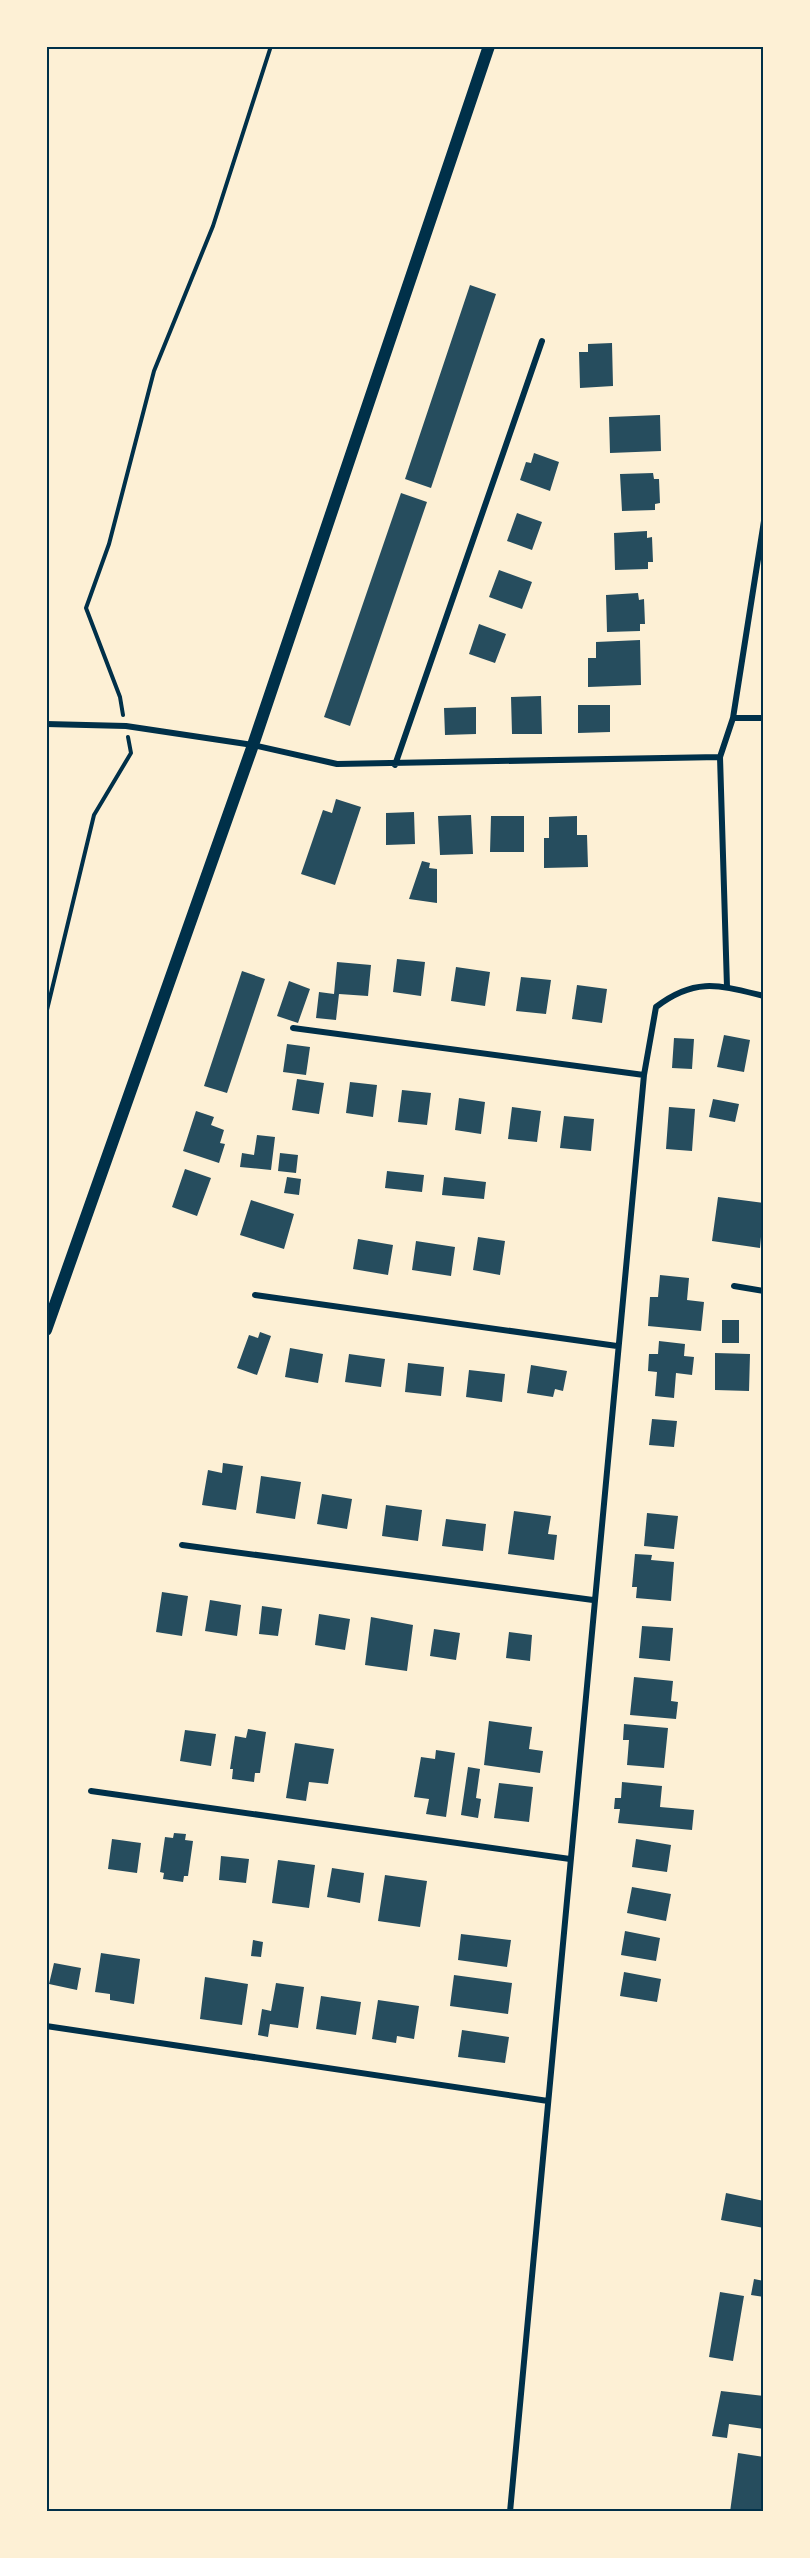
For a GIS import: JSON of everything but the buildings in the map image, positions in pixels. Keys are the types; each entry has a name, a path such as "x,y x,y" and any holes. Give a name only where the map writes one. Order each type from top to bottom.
{"main road":[{"path":"46,1330 253,745 489,46"}],"street":[{"path":"395,765 542,341"},
{"path":"727,987 720,757 733,717 764,522"},
{"path":"733,717 764,718"},
{"path":"46,724 126,726 253,745 337,764 395,765 720,757"},
{"path":"510,2511 593,1600 644,1076 657,1007 673,994 693,987 710,985 764,996"},
{"path":"293,1028 644,1076"},
{"path":"734,1286 764,1291"},
{"path":"255,1295 617,1346"},
{"path":"182,1545 593,1600"},
{"path":"92,1791 570,1858"},
{"path":"46,2026 548,2101"}],"path":[{"path":"46,1014 94,815 131,753 120,697 86,608 109,544 154,371 213,226 271,46"}]}
